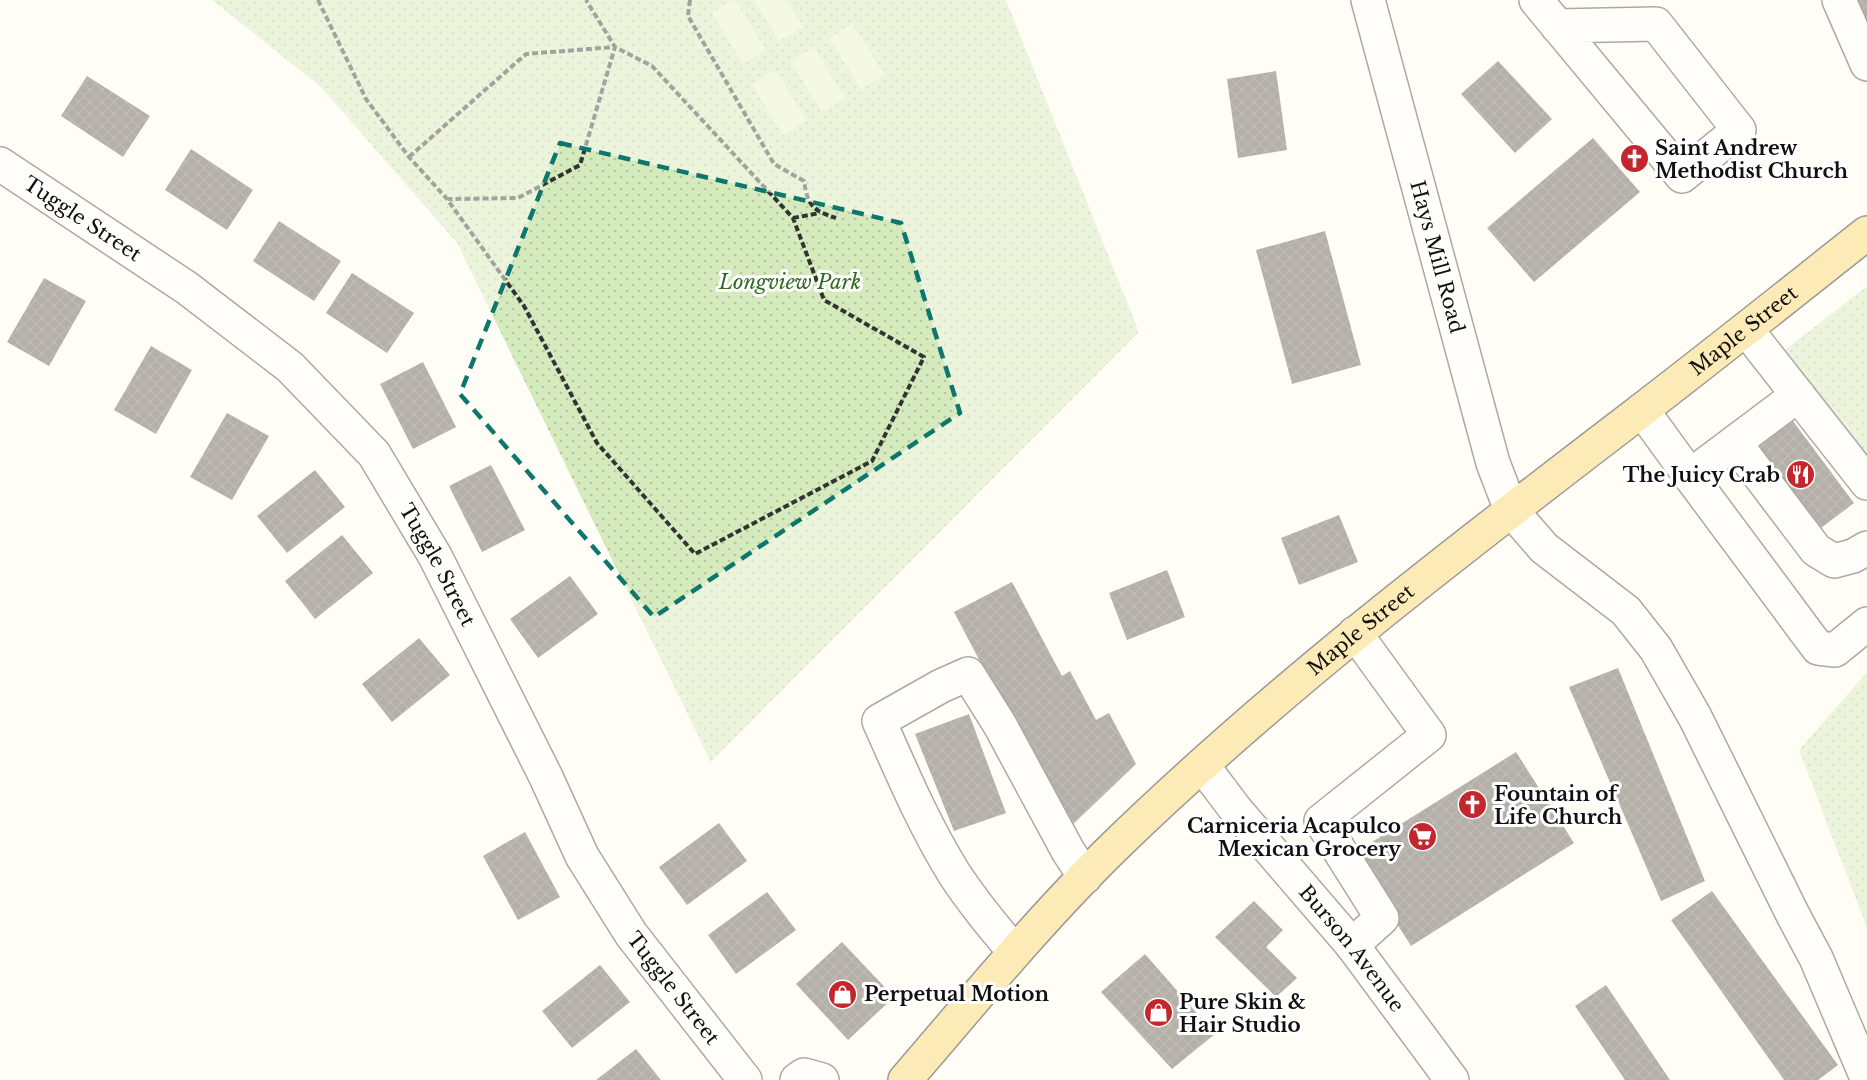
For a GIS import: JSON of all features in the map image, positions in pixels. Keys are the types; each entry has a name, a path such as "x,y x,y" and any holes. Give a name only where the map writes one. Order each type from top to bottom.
{"main road":[{"name":"Maple Street","path":"905,1080 1015,952 1085,877 1202,765 1355,633 1867,233"}],"street":[{"name":"Hays Mill Road","path":"1368,0 1493,463 1512,510 1544,548 1626,611 1656,649 1695,717 1816,958 1867,1078"},
{"path":"1536,0 1557,26 1682,176 1739,130 1656,24 1557,26"},
{"path":"1839,0 1867,64"},
{"name":"Tuggle Street","path":"0,164 187,288 290,367 374,454 435,556 546,777 582,856 631,934 745,1080"},
{"path":"1746,329 1867,483"},
{"path":"1690,476 1798,395"},
{"path":"1642,410 1818,648 1835,650 1867,624"},
{"path":"1735,443 1816,550 1834,561 1853,556 1867,548"},
{"path":"1352,945 1382,918 1321,821 1429,735 1355,633"},
{"path":"1015,952 955,875 918,808 879,721 941,686 968,674 1000,725 1068,851 1085,877"},
{"name":"Burson Avenue","path":"1202,765 1236,810 1352,945 1452,1080"},
{"path":"797,1080 804,1075 822,1080"}],"path":[{"path":"318,0 366,99 409,157 447,199 524,306 597,443 695,554 872,460 924,357 824,300 793,218 652,66 615,47 586,0"},
{"path":"690,0 688,16 774,164 804,181 807,200 820,213 836,218"},
{"path":"409,157 526,54 615,47"},
{"path":"447,199 518,198 580,165 615,47"},
{"path":"793,218 820,213"}],"highlighted area":[{"path":"560,143 901,223 960,413 654,617 460,394"}],"green space":[{"name":"Longview Park","path":"212,0 1006,0 1139,332 711,762 457,243 321,87"},
{"path":"733,0 766,50 743,64 712,13"},
{"path":"754,0 787,0 803,27 779,41"},
{"path":"853,24 884,75 861,89 829,38"},
{"path":"814,47 845,98 822,112 791,62"},
{"path":"775,70 807,120 783,135 752,84"},
{"path":"1867,286 1867,471 1785,350"},
{"path":"1867,672 1867,928 1799,750"}],"building":[{"path":"1844,0 1867,0 1867,27"},
{"path":"1498,61 1552,119 1515,153 1461,94"},
{"path":"1276,71 1287,150 1238,158 1227,79"},
{"path":"87,76 150,116 123,157 61,116"},
{"path":"1593,138 1640,192 1534,282 1487,228"},
{"path":"191,149 253,190 227,230 165,190"},
{"path":"279,221 341,261 314,301 253,261"},
{"path":"1325,231 1361,365 1292,384 1256,250"},
{"path":"352,273 414,313 387,353 326,313"},
{"path":"44,278 86,301 49,366 7,342"},
{"path":"151,346 192,370 156,434 114,410"},
{"path":"423,362 456,427 413,449 380,384"},
{"path":"227,413 269,436 232,500 190,477"},
{"name":"The Juicy Crab","path":"1790,417 1854,503 1813,534 1748,447"},
{"path":"491,465 525,530 482,552 449,486"},
{"path":"315,470 345,507 287,553 257,516"},
{"path":"1339,515 1358,562 1299,585 1281,538"},
{"path":"342,535 373,573 315,619 285,581"},
{"path":"1167,570 1185,617 1127,640 1109,593"},
{"path":"570,576 598,614 538,658 510,619"},
{"path":"1012,582 1062,676 1070,671 1096,720 1109,713 1136,764 1068,829 954,612"},
{"path":"419,638 450,675 392,722 362,684"},
{"path":"1618,668 1705,881 1661,901 1569,687"},
{"path":"969,714 1006,813 954,831 915,734"},
{"path":"1516,752 1574,843 1411,946 1353,854"},
{"path":"719,823 747,861 687,905 659,867"},
{"path":"525,832 560,897 518,920 483,856"},
{"path":"1712,891 1838,1065 1818,1080 1784,1080 1671,920"},
{"path":"767,892 796,930 736,974 708,935"},
{"path":"1254,901 1283,930 1266,947 1297,978 1276,997 1215,937"},
{"path":"842,942 894,997 848,1040 796,984"},
{"name":"Pure Skin & Hair Studio","path":"1145,954 1215,1034 1172,1069 1101,992"},
{"path":"600,965 630,1002 572,1048 542,1011"},
{"path":"1606,985 1670,1080 1625,1080 1575,1006"},
{"path":"636,1049 661,1080 596,1080"}],"place":[{"name":"Saint Andrew Methodist Church","path":"1634,159"},
{"name":"The Juicy Crab","path":"1801,475"},
{"name":"Fountain of Life Church","path":"1473,805"},
{"name":"Carniceria Acapulco Mexican Grocery","path":"1422,837"},
{"name":"Perpetual Motion","path":"843,994"},
{"name":"Pure Skin & Hair Studio","path":"1158,1013"}]}
